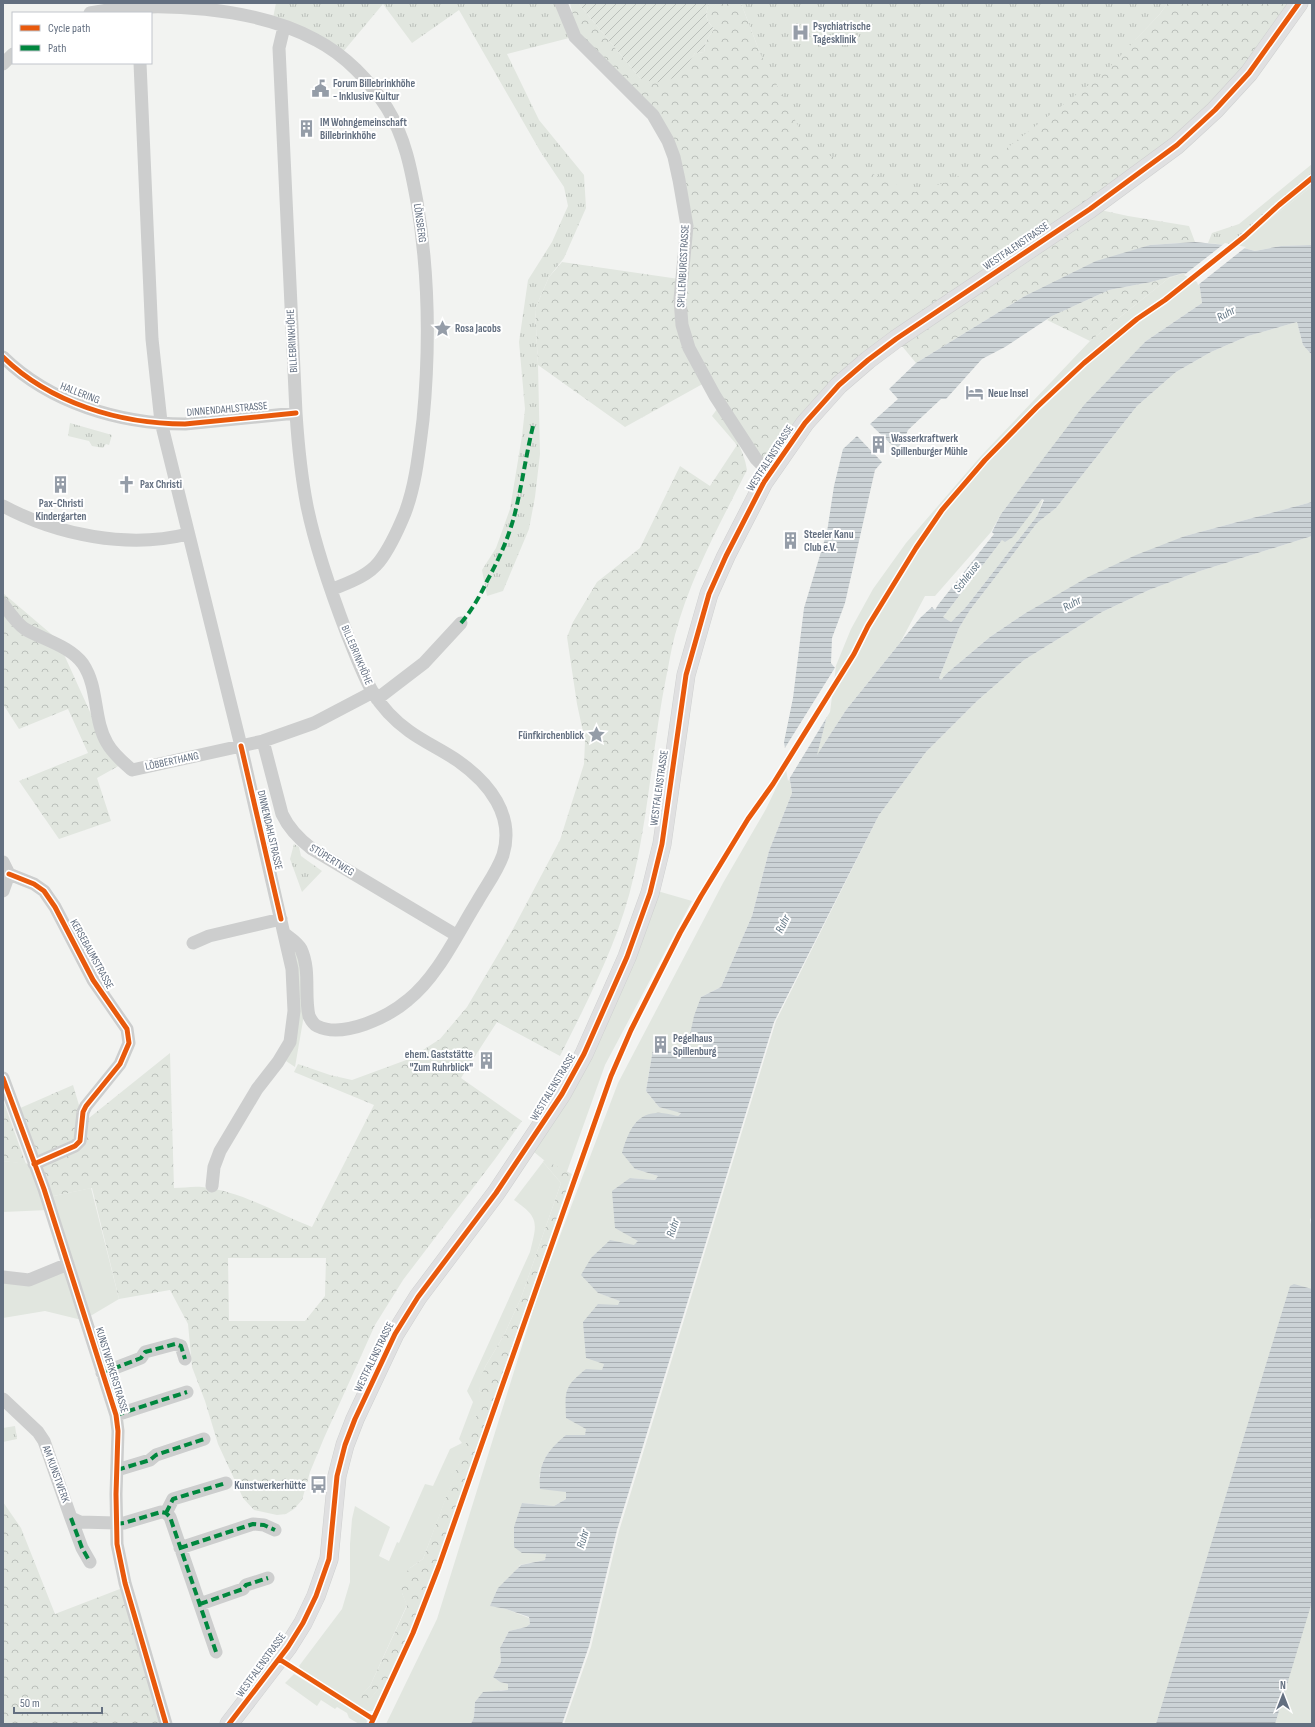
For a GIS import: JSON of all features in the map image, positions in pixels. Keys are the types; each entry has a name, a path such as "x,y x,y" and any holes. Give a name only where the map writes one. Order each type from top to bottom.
{"main road":[{"name":"WESTFALENSTRASSE","path":"229,1724 288,1647 303,1623 316,1596 329,1559 337,1476 345,1445 368,1391 395,1334 418,1297 496,1193 562,1094 584,1054 627,957 650,893 662,844 680,711 686,675 697,633 709,594 726,556 770,473 805,423 839,385 868,360 896,339 1090,209 1177,145 1215,110 1250,73 1299,3"}],"street":[{"name":"SPILLENBURGSTRASSE","path":"561,3 575,37 653,115 668,140 674,157 687,226 680,299 682,325 689,348 715,396 756,459 770,473"},
{"path":"95,12 123,6 137,7"},
{"name":"LÖNSBERG","path":"137,7 189,6 248,15 284,26 318,41 345,60 373,89 387,108 398,128 410,165 419,212 426,276 428,341 425,392 417,464 405,512 397,532 377,564 351,582 331,590"},
{"name":"BILLEBRINKHÖHE","path":"284,26 279,48 296,413 300,461 307,506 318,551 331,590 357,657 375,695 408,730 457,760 489,789 503,813 506,838 500,860 493,876 433,974 425,984 400,1008 366,1024 338,1029 318,1026 312,1022 303,955 295,942 285,934"},
{"path":"3,64 12,55"},
{"name":"DINNENDAHLSTRASSE","path":"140,64 152,339 161,422 241,746 292,970 294,1011 290,1042 278,1062 257,1089 220,1151 214,1167 212,1186"},
{"name":"HALLERING","path":"3,357 22,374 38,385 74,403 123,417 161,422"},
{"name":"DINNENDAHLSTRASSE","path":"161,422 185,424 296,413"},
{"path":"3,506 58,528 100,537 151,540 173,538 188,534"},
{"name":"LÖBBERTHANG","path":"3,604 24,628 63,648 82,663 90,676 101,728 106,743 114,754 132,770 263,741 314,723 375,695"},
{"path":"375,695 424,663 462,623"},
{"name":"STÜPERTWEG","path":"263,741 282,814 295,835 312,849 456,935"},
{"name":"KERSEBAUMSTRASSE","path":"3,891 6,868 44,891 55,907 93,980 127,1029 129,1043 120,1064 86,1106 83,1112 80,1141 74,1146 34,1164"},
{"path":"193,943 209,936 281,919"},
{"name":"KUNSTWERKERSTRASSE","path":"3,1078 44,1188 116,1415 118,1431 117,1544 125,1583 166,1724"},
{"path":"3,1277 29,1280 68,1264"},
{"path":"102,1373 141,1358 145,1352 175,1344 181,1346 185,1358"},
{"path":"116,1415 187,1392"},
{"name":"AM KUNSTWERK","path":"3,1399 38,1432 44,1442 82,1548 90,1562"},
{"path":"117,1470 150,1460 156,1455 204,1439"},
{"path":"166,1512 173,1499 226,1483"},
{"path":"71,1518 80,1522 116,1524 166,1512"},
{"path":"166,1512 170,1517 216,1652"},
{"path":"180,1548 253,1524 264,1525 275,1530"},
{"path":"200,1604 243,1589 246,1585 268,1578"}],"green space":[{"path":"276,3 559,3 573,37 507,54 539,120 584,175 586,208 564,258 549,277 535,309 540,454 535,497 529,529 503,591 487,596 482,570 496,548 510,509 522,436 525,409 519,342 528,280 552,242 568,206 564,187 540,151 459,10 412,43 383,4 342,53 273,18"},
{"path":"570,3 578,3 640,78 688,63 695,53 704,52 706,41 714,29 707,17 709,3 741,3 760,53 1135,40 1159,15 1168,3 1298,3 1215,109 895,337 770,472 708,381 625,427 538,365 535,309 549,277 562,262 679,279 688,225 669,139 577,35"},
{"path":"578,3 709,3 707,17 714,29 706,41 704,52 695,53 679,74 666,81 650,81 640,78"},
{"path":"741,3 1168,3 1159,15 1103,74 1007,148 950,181 915,192 809,147 760,53"},
{"path":"1312,164 1312,186 1236,246 1208,243 1212,233 1239,224"},
{"path":"1312,186 1312,245 1281,246 1255,251 1236,246"},
{"path":"1091,208 1189,226 1195,242 1150,245 1025,296 916,363 897,340"},
{"path":"1184,273 1199,281 1202,303 1146,341 1044,458 1001,514 991,532 935,596 925,596 900,643 846,710 816,757 827,716 835,668 851,629 873,589 906,543 981,456 1090,341 1169,278"},
{"path":"1184,273 1169,278 1090,341 1047,320 1052,316 1109,290 1151,282"},
{"path":"1297,322 1303,345 1312,355 1312,502 1185,536 1024,614 990,637 946,674 941,680 939,678 959,628 970,610 1037,523 1056,508 1137,406 1176,372 1211,352 1248,336"},
{"path":"717,409 731,430 743,454 747,470 698,571 689,592 675,635 662,702 644,826 634,875 621,922 603,968 560,1056 497,1022 461,1078 522,1121 403,1280 375,1325 324,1438 310,1472 302,1500 294,1509 286,1514 277,1515 254,1510 243,1498 218,1444 205,1401 192,1367 188,1324 170,1290 119,1299 92,1188 49,1197 18,1109 73,1085 84,1122 170,1053 174,1188 202,1187 231,1193 258,1203 312,1227 374,1105 294,1072 298,1064 330,1075 352,1080 409,1059 440,1039 467,1007 513,929 560,840 584,764 585,741 577,704 567,637 573,622 597,582 640,548 680,466 710,486 737,445 712,416","holes":["228,1258 326,1258 325,1296 305,1321 229,1321"]},
{"path":"70,423 112,435 109,445 106,444 103,448 92,446 89,441 68,436"},
{"path":"1043,499 1037,516 966,607 951,622 943,617 1002,540"},
{"path":"1312,536 1312,1215 1310,1220 1312,1229 1312,1724 564,1724 591,1647 619,1531 776,1021 879,815 926,752 977,701 1024,660 1102,612 1149,590 1197,572"},
{"path":"3,593 57,639 95,723 122,764 97,778 111,821 59,839 19,781 88,753 68,709 19,729 3,704"},
{"path":"787,765 792,793 769,851 752,916 721,987 701,997 703,1049 684,1048 662,1052 653,1049 646,1091 659,1107 681,1112 678,1116 657,1113 635,1169 658,1176 655,1180 630,1178 638,1241 598,1293 621,1301 585,1435 553,1448 545,1458 542,1467 539,1478 566,1492 566,1499 554,1506 522,1503 522,1553 546,1554 545,1560 520,1565 491,1606 506,1609 529,1618 530,1624 526,1627 509,1631 500,1648 501,1662 493,1677 500,1682 508,1684 508,1690 501,1690 475,1702 474,1717 471,1724 386,1724 437,1619 539,1291 618,1083 723,883 766,809"},
{"path":"294,844 299,847 301,856 322,871 302,892 290,859"},
{"path":"654,890 692,901 605,1065 565,1177 529,1148"},
{"path":"293,947 299,958 304,1015 295,1067 286,1061 290,1052"},
{"path":"3,1100 26,1164 3,1161"},
{"path":"544,1160 572,1174 426,1594 384,1690 379,1688 365,1706 356,1700 370,1686 407,1606 399,1580 410,1568 423,1559 484,1395 479,1391 480,1382 485,1367 504,1335 521,1298 561,1183 543,1162"},
{"path":"3,1161 32,1164 48,1210 3,1212"},
{"path":"543,1162 561,1183 521,1298 504,1335 485,1367 479,1391 485,1395 423,1559 410,1568 402,1593 407,1605 370,1686 357,1700 365,1705 379,1688 384,1690 373,1711 366,1711 302,1672 299,1666 342,1609 350,1582 350,1544 352,1519 355,1506 390,1527 379,1556 389,1561 397,1542 399,1543 425,1484 433,1486 450,1449 462,1443 459,1439 473,1402 467,1391 530,1252 534,1234 535,1228 532,1217 514,1200"},
{"path":"91,1188 119,1299 87,1318 49,1197"},
{"path":"67,1266 86,1321 45,1311 3,1318 3,1276 32,1278"},
{"path":"15,1426 17,1439 3,1442 3,1428"},
{"path":"3,1502 21,1528 55,1614 125,1587 165,1724 3,1724"},
{"path":"294,1674 364,1717 367,1721 366,1724 359,1724 349,1718 347,1713 337,1707 335,1709 321,1700 317,1706 285,1683"}],"water":[{"path":"1195,242 1236,246 1255,251 1281,246 1312,245 1312,355 1303,345 1297,322 1248,336 1211,352 1176,372 1137,406 1056,508 1037,523 970,610 959,628 939,678 941,680 946,674 990,637 1024,614 1088,577 1136,555 1185,536 1312,502 1312,536 1197,572 1149,590 1102,612 1024,660 977,701 926,752 879,815 774,1022 617,1530 589,1646 562,1724 471,1724 474,1717 475,1702 483,1692 508,1690 508,1684 500,1682 493,1677 501,1662 500,1648 509,1631 526,1627 530,1624 529,1617 506,1609 490,1606 498,1588 521,1565 545,1560 546,1554 522,1553 514,1547 514,1527 522,1503 554,1506 566,1499 566,1492 540,1489 542,1465 549,1452 566,1435 585,1435 586,1429 566,1418 567,1390 573,1380 586,1369 602,1370 604,1364 586,1358 583,1322 598,1304 618,1305 620,1301 598,1293 581,1275 591,1258 610,1240 634,1245 638,1241 615,1228 612,1191 630,1178 655,1180 658,1176 635,1169 622,1153 624,1146 629,1133 642,1117 648,1114 656,1113 678,1116 681,1113 659,1107 646,1091 653,1049 662,1052 684,1048 703,1049 703,1044 689,1039 694,1016 701,997 721,987 752,916 769,851 792,793 784,742 793,698 804,608 827,532 834,486 843,449 857,436 882,462 875,470 845,603 832,638 831,663 835,668 827,716 817,755 846,710 920,618 932,607 935,610 994,534 992,532 1001,514 1084,405 1146,341 1202,303 1199,281 1184,273 1151,282 1109,290 1052,316 1005,347 982,359 946,399 941,399 908,430 903,442 896,449 870,424 898,399 889,389 916,363 1025,296 1096,261 1150,245","holes":["1042,499 1044,500 1037,516 966,607 951,622 943,617 1002,540 1005,542 1013,537"]},
{"path":"1294,1284 1312,1289 1312,1602 1275,1724 1156,1724 1290,1286"}],"pier":[{"path":"1225,243 1246,247 1198,285 1197,282 1184,275"},
{"path":"836,666 830,712 788,781 783,751"}],"marked path":[{"path":"461,623 479,597 507,539 513,522 533,426"},
{"path":"102,1373 141,1358 145,1352 175,1344 181,1346 185,1359"},
{"path":"116,1415 187,1392"},
{"path":"117,1470 150,1460 156,1455 204,1439"},
{"path":"166,1513 173,1499 226,1483"},
{"path":"116,1524 161,1512 166,1513 170,1517 216,1652"},
{"path":"71,1518 82,1548 90,1562"},
{"path":"180,1548 253,1524 264,1525 275,1530"},
{"path":"200,1604 243,1589 246,1585 268,1578"}],"cycle path":[{"path":"229,1724 288,1647 303,1623 316,1596 329,1559 337,1476 345,1445 355,1419 395,1334 418,1297 496,1193 562,1094 584,1054 627,957 650,893 662,844 686,675 709,594 726,556 764,482 805,423 839,385 868,360 896,339 1090,209 1177,145 1215,110 1249,73 1299,3"},
{"path":"371,1724 413,1633 439,1566 611,1076 631,1030 680,933 701,896 748,819 773,784 854,654 868,626 916,548 942,510 985,460 1037,407 1084,363 1137,319 1165,300 1245,236 1312,178"},
{"path":"3,357 42,387 64,398 87,408 136,420 185,424 296,413"},
{"path":"241,746 281,919"},
{"path":"9,874 34,884 44,891 55,907 93,980 127,1029 129,1043 120,1064 86,1106 83,1112 80,1141 75,1146 34,1164"},
{"path":"3,1078 44,1189 116,1415 118,1431 116,1494 117,1544 125,1583 166,1724"},
{"path":"279,1659 373,1719"}],"place":[{"name":"Psychiatrische Tagesklinik","path":"800,32"},
{"name":"Forum Billebrinkhöhe - Inklusive Kultur","path":"320,89"},
{"name":"IM Wohngemeinschaft Billebrinkhöhe","path":"307,128"},
{"name":"Rosa Jacobs","path":"442,328"},
{"name":"Neue Insel","path":"975,393"},
{"name":"Wasserkraftwerk Spillenburger Mühle","path":"878,444"},
{"name":"Pax Christi","path":"127,484"},
{"name":"Pax-Christi Kindergarten","path":"61,485"},
{"name":"Steeler Kanu Club e.V.","path":"791,540"},
{"name":"Fünfkirchenblick","path":"597,735"},
{"name":"Pegelhaus Spillenburg","path":"660,1044"},
{"name":"ehem. Gaststätte \"Zum Ruhrblick\"","path":"486,1060"},
{"name":"Kunstwerkerhütte","path":"319,1485"}],"water label":[{"name":"Ruhr","path":"1226,314"},
{"name":"Schleuse","path":"967,577"},
{"name":"Ruhr","path":"1072,604"},
{"name":"Ruhr","path":"783,924"},
{"name":"Ruhr","path":"673,1228"},
{"name":"Ruhr","path":"583,1539"}]}
